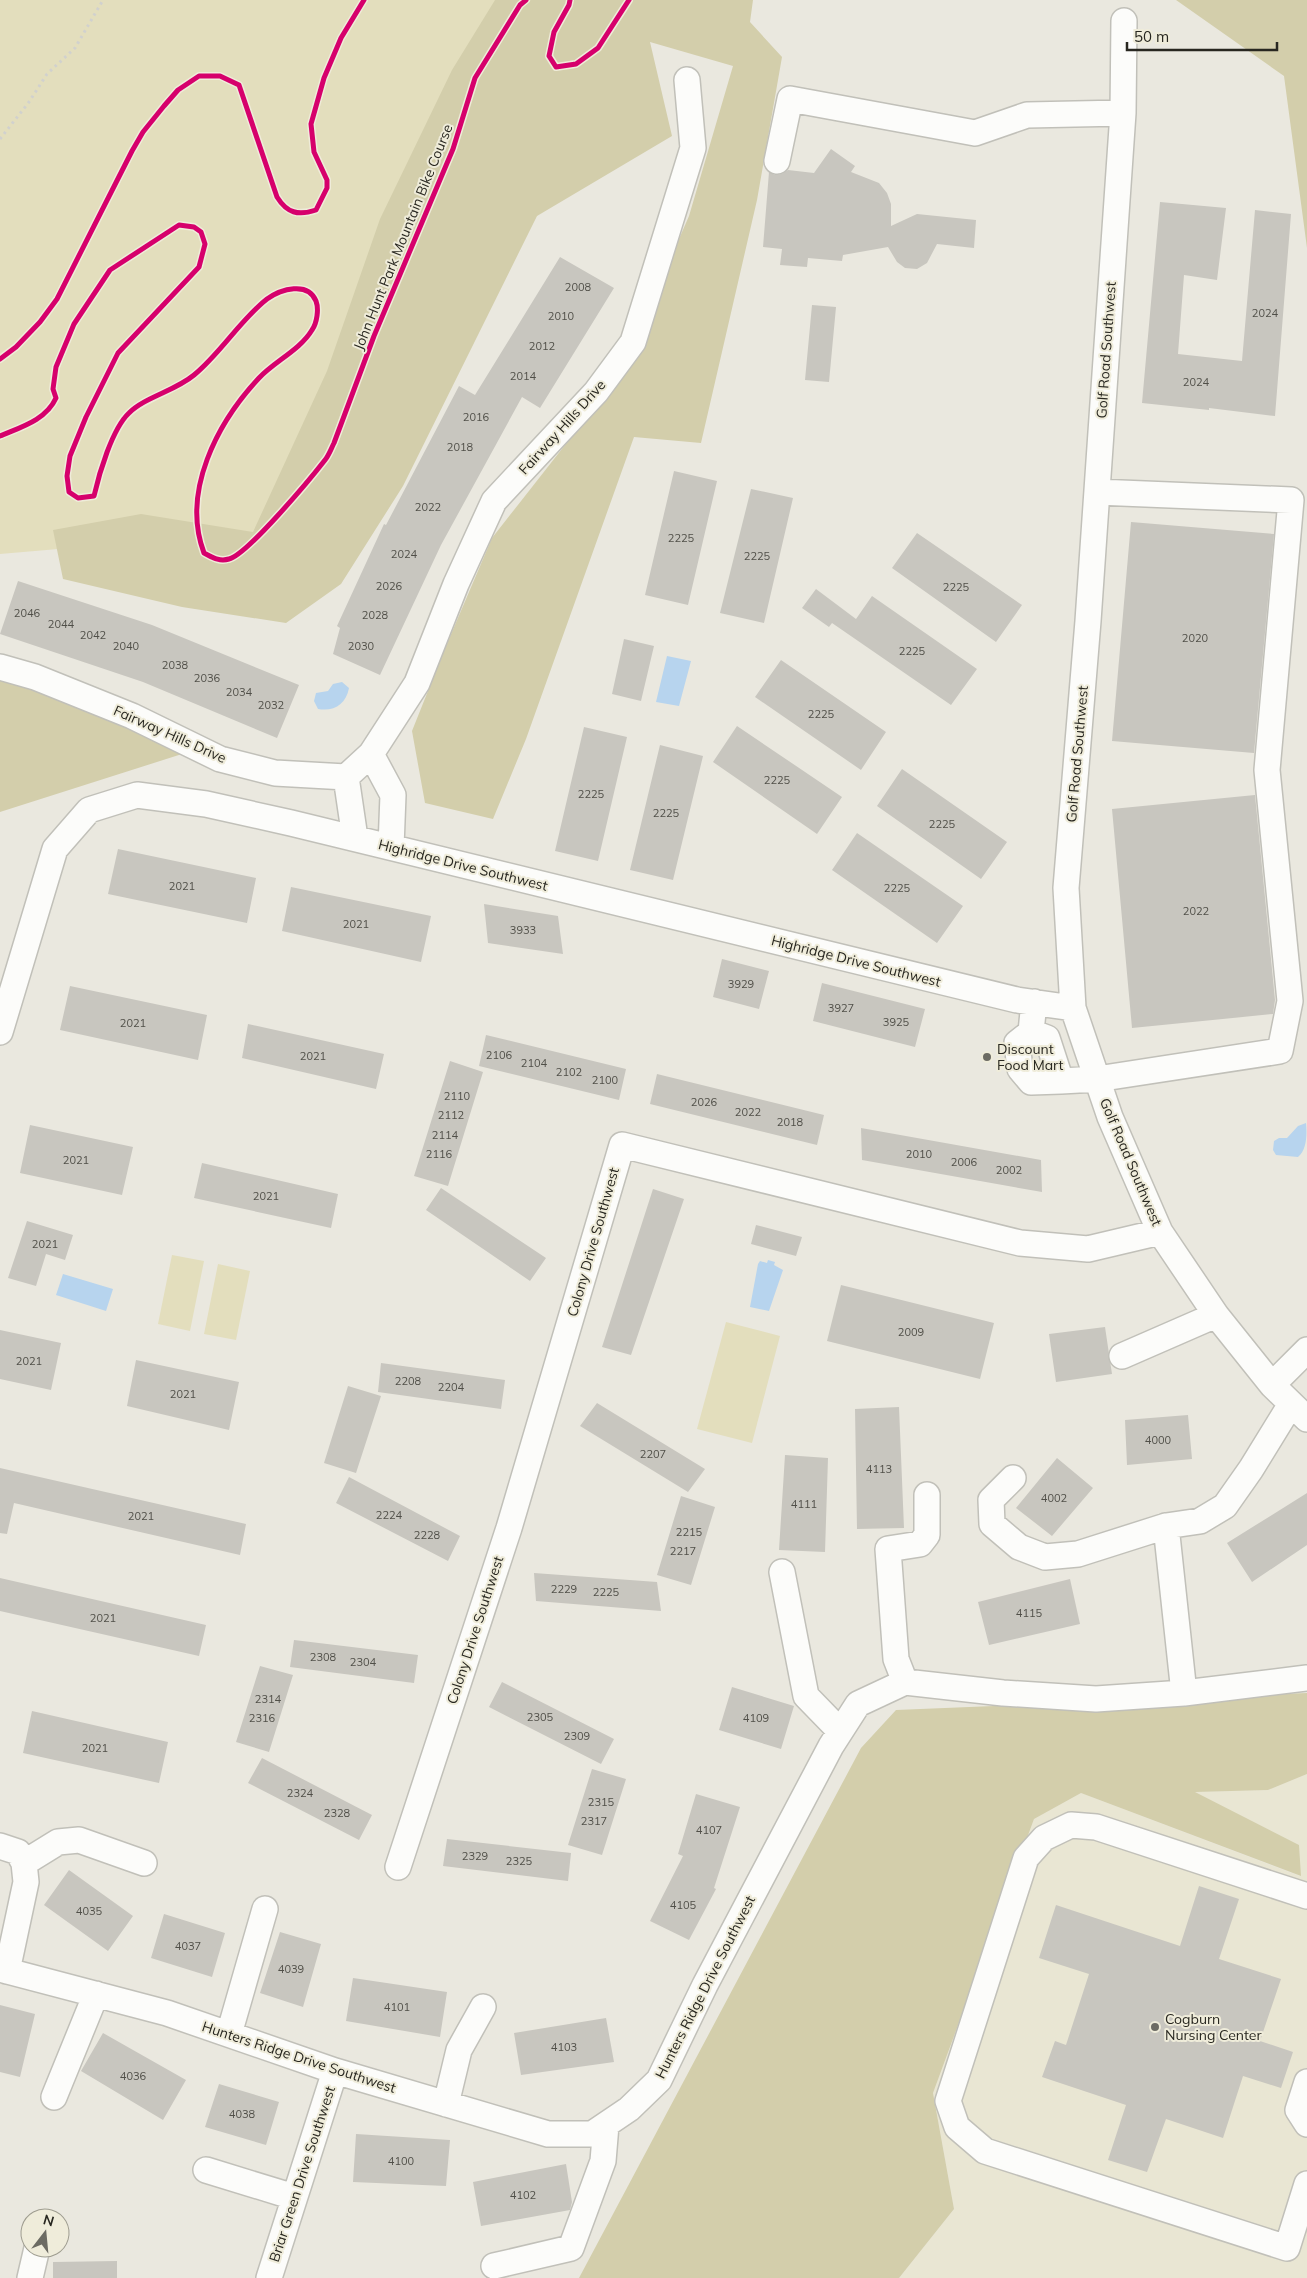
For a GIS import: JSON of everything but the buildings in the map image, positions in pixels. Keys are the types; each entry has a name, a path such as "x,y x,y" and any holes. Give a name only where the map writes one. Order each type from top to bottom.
{"street":[{"name":"Golf Road Southwest","path":"1124,21 1123,113 1097,492 1066,888 1073,1008 1110,1118 1160,1232 1216,1315 1272,1385 1299,1412"},
{"name":"Fairway Hills Drive","path":"0,667 35,677 132,716 220,759 275,773 346,776 371,754 417,682 456,584 494,502 596,392 633,342 693,148 687,80"},
{"path":"777,161 790,100 975,133 1027,115 1123,113"},
{"path":"1034,1002 1031,1032 1017,1043 1020,1069 1031,1082 1097,1079 1280,1051 1290,1001 1267,770 1291,500 1097,492"},
{"path":"371,754 393,795 391,847"},
{"path":"346,776 355,838"},
{"name":"Highridge Drive Southwest","path":"0,1032 56,849 89,810 137,795 206,804 355,838 1017,1000 1073,1008"},
{"path":"1031,1032 1047,1038 1061,1081"},
{"name":"Colony Drive Southwest","path":"398,1867 509,1528 622,1145 1020,1243 1088,1249 1160,1232"},
{"path":"1122,1356 1216,1315"},
{"path":"1272,1385 1307,1350"},
{"path":"1013,1478 991,1500 992,1524 1020,1547 1045,1557 1078,1554 1166,1526 1200,1521 1225,1506 1299,1412"},
{"path":"927,1495 927,1535 920,1544 888,1549 896,1659 905,1682 1003,1693 1096,1699 1184,1693 1307,1678"},
{"path":"1166,1526 1184,1693"},
{"path":"782,1572 806,1696 840,1731"},
{"name":"Hunters Ridge Drive Southwest","path":"3,1970 167,2013 335,2071 548,2134 592,2134 629,2109 659,2080 705,1985 830,1746 858,1704 905,1682"},
{"path":"1307,1896 1096,1827 1071,1825 1044,1838 1026,1858 948,2100 957,2127 985,2151 1297,2251 1307,2184"},
{"path":"24,1863 58,1842 79,1840 144,1863"},
{"path":"0,1846 18,1852 24,1863 26,1882 3,1970"},
{"path":"229,2034 265,1909"},
{"path":"54,2096 96,1994"},
{"path":"446,2104 459,2050 483,2007"},
{"name":"Briar Green Drive Southwest","path":"269,2278 335,2071"},
{"path":"1307,2082 1298,2110 1307,2124"},
{"path":"494,2266 571,2248 603,2161 606,2125"},
{"path":"206,2170 294,2197"},
{"path":"30,2278 35,2258"}],"path":[{"path":"0,139 29,102 47,74 75,48 103,0"}],"shaded area":[{"path":"0,0 677,0 336,525 0,554"},
{"path":"495,0 753,0 750,22 782,57 757,200 701,443 634,437 526,739 493,819 425,803 412,731 492,538 598,403 639,331 689,216 733,66 650,42 672,136 537,216 403,486 341,584 286,623 182,607 63,579 53,530 141,514 253,532 327,371 380,219 452,70"},
{"path":"1176,0 1307,0 1307,248 1284,76"},
{"path":"0,677 154,739 182,754 0,812"},
{"path":"172,1255 204,1261 190,1331 158,1324"},
{"path":"218,1264 250,1271 236,1340 204,1334"},
{"path":"726,1322 780,1336 752,1443 697,1429"},
{"path":"1307,1693 1307,1774 1268,1790 1195,1792 1299,1845 1301,1876 1081,1793 1034,1819 933,2093 954,2209 899,2278 579,2278 861,1748 896,1710"},
{"path":"1307,1774 1307,2278 899,2278 954,2209 933,2093 1034,1819 1081,1793 1300,1876 1299,1845 1193,1792 1268,1790"}],"water":[{"path":"667,656 691,661 679,706 656,702"},
{"path":"342,682 349,688 342,702 334,708 318,709 314,701 316,693 328,691 333,684"},
{"path":"1306,1123 1306,1142 1301,1154 1298,1157 1276,1155 1273,1150 1274,1141 1279,1138 1287,1138 1298,1126"},
{"path":"768,1260 775,1262 774,1265 783,1270 769,1311 750,1307 758,1264 760,1261 767,1263"},
{"path":"63,1274 113,1289 106,1311 56,1295"}],"cycle path":[{"path":"0,359 16,347 40,322 57,299 143,132 178,90 199,76 220,76 239,85 277,197 285,207 294,212 304,213 316,210 327,188 327,180 314,152 311,124 324,78 341,38 364,0"},
{"name":"John Hunt Park Mountain Bike Course","path":"0,436 32,422 52,406 56,398 53,389 56,367 74,324 110,270 179,225 194,227 201,232 205,244 199,267 118,353 86,417 70,456 67,476 69,492 78,498 94,496 112,440 123,420 136,407 186,381 204,367 248,316 267,299 287,290 301,289 307,291 312,295 317,304 317,316 314,327 301,344 259,378 229,416 207,460 200,483 197,506 198,530 204,553 222,560 229,559 238,554 264,531 329,454 374,336 453,149 475,78 520,5 526,0"},
{"path":"570,0 554,32 549,56 556,67 576,64 598,48 629,0"}],"place":[{"name":"Discount Food Mart","path":"987,1057"},
{"name":"Cogburn Nursing Center","path":"1155,2027"}]}
